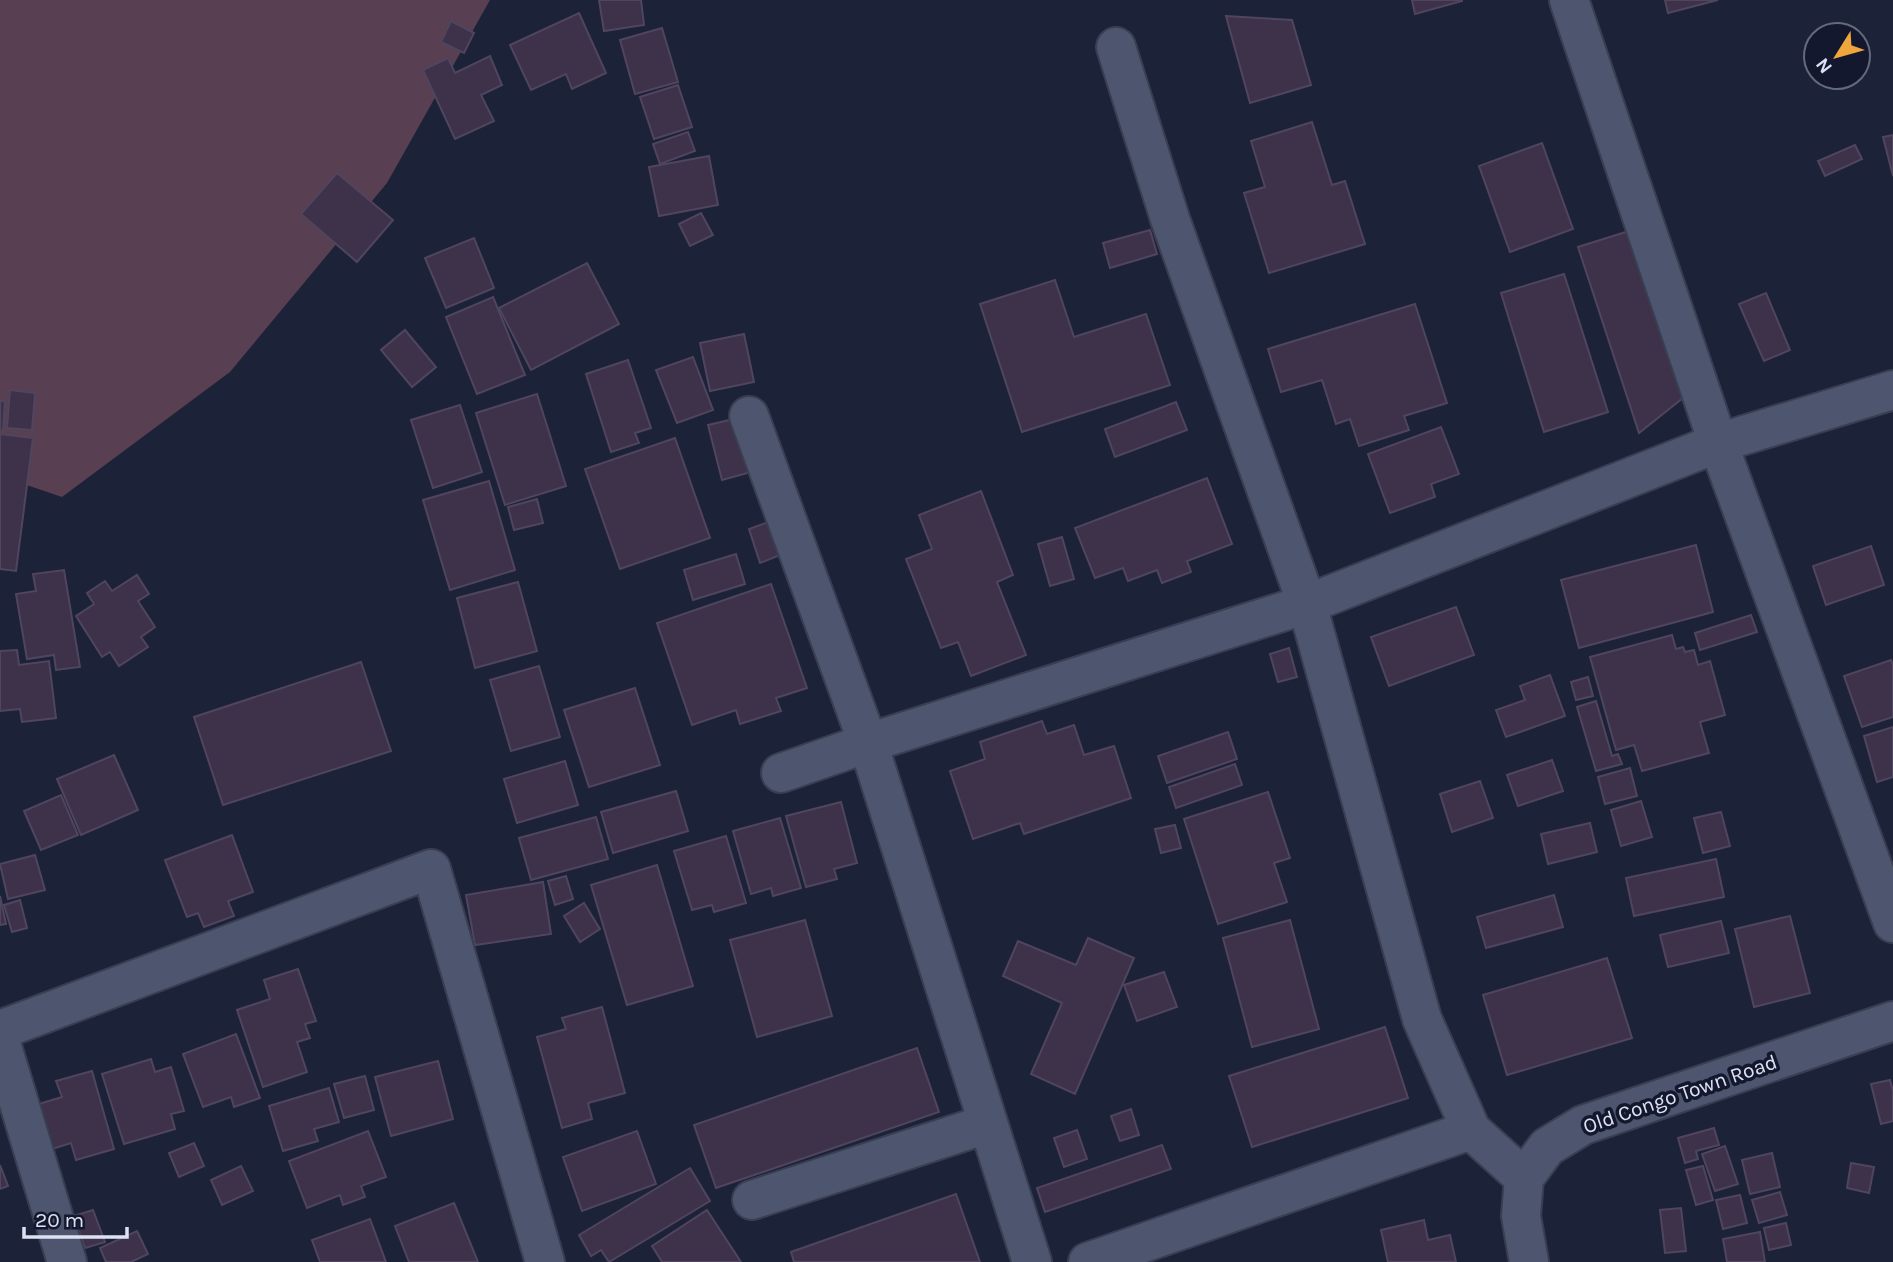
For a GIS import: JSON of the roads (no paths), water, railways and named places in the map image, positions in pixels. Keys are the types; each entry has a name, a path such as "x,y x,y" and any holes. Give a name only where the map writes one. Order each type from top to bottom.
{"street":[{"path":"1569,0 1718,443 1893,923"},
{"path":"1116,47 1170,219 1307,604 1422,1019 1471,1130 1524,1178 1521,1216 1529,1262"},
{"path":"781,773 1307,604 1718,443 1893,390"},
{"path":"749,416 868,743 1032,1262"},
{"path":"0,1030 431,869 545,1262"},
{"name":"Old Congo Town Road","path":"1524,1178 1547,1147 1583,1125 1893,1021"},
{"path":"0,1040 67,1262"},
{"path":"752,1200 987,1124"},
{"path":"1088,1262 1471,1130"}]}
